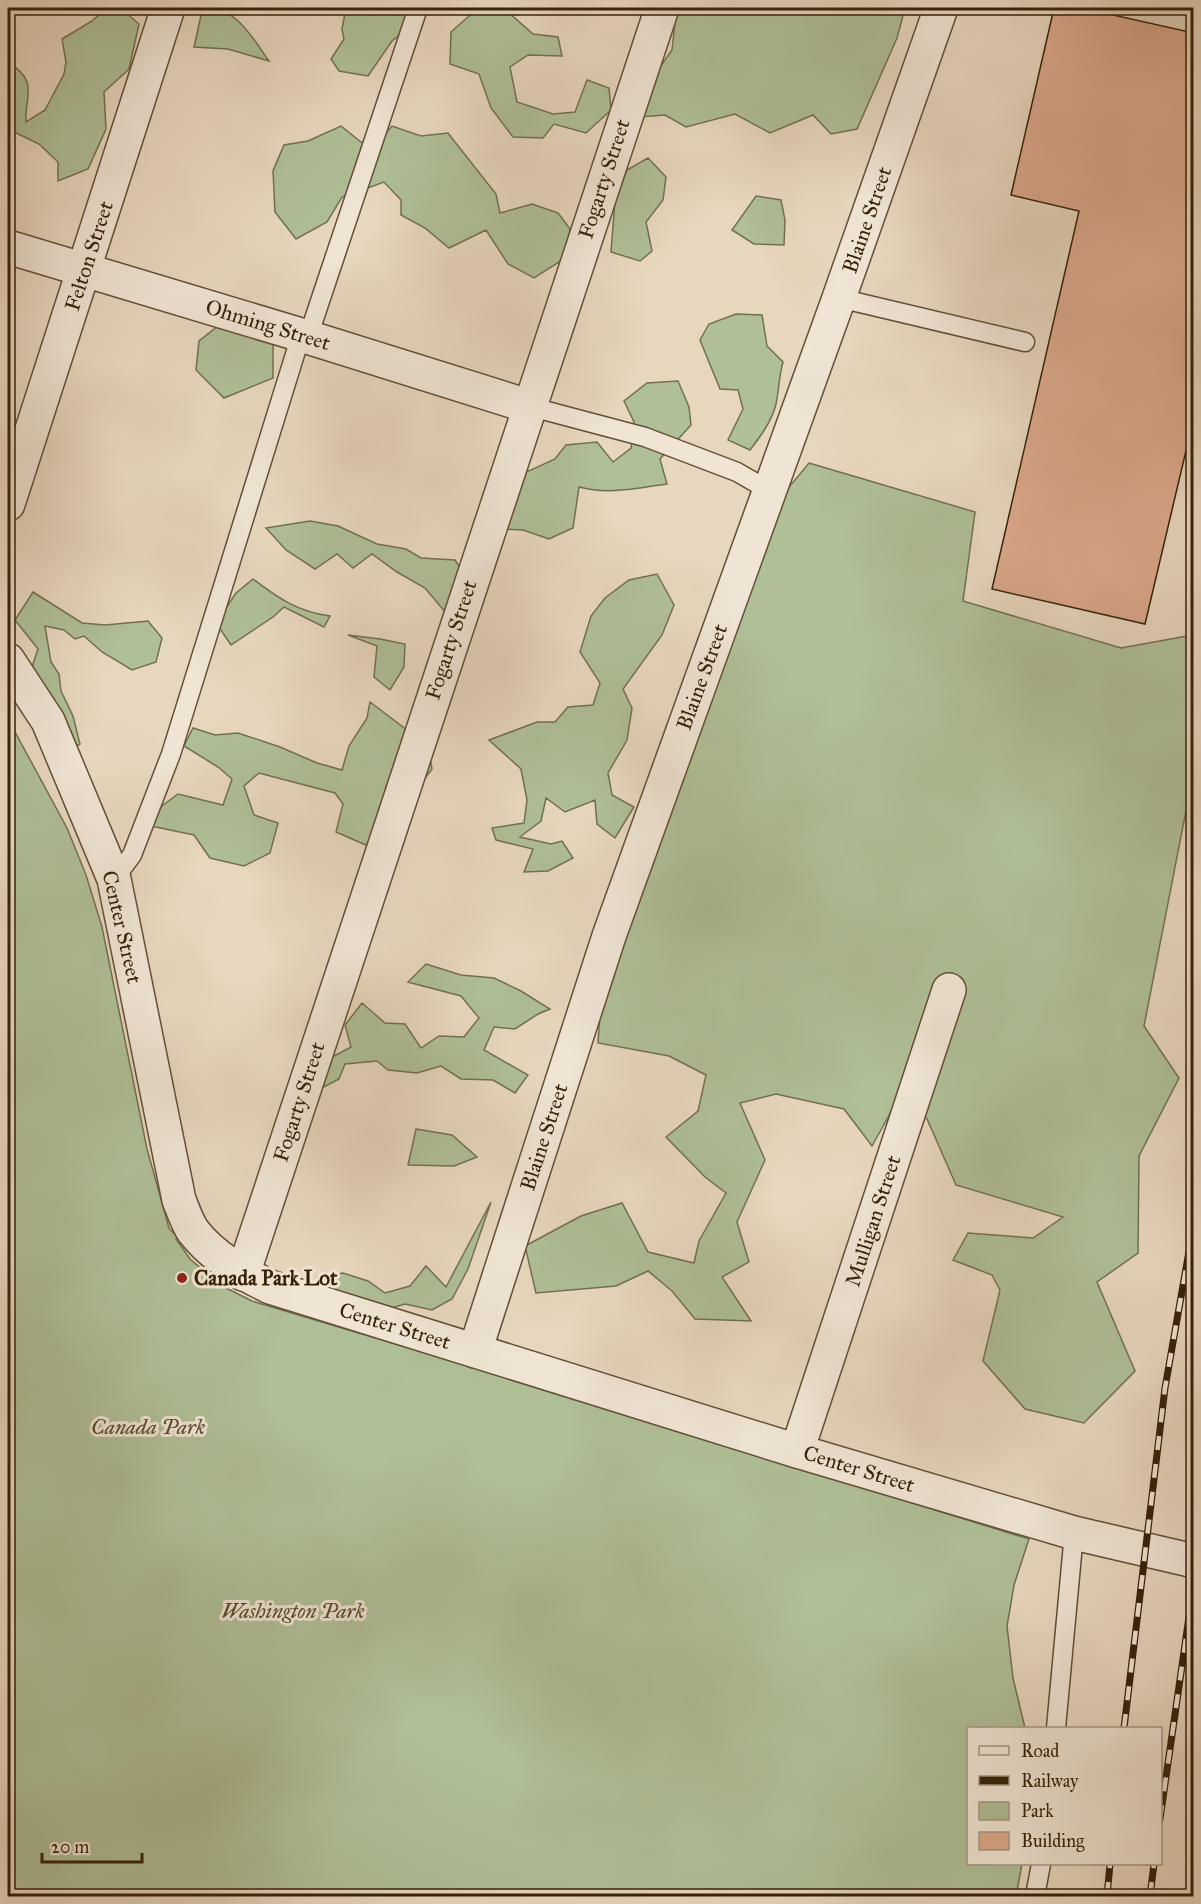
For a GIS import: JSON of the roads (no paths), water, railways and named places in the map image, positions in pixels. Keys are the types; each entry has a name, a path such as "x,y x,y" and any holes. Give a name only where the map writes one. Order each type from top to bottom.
{"street":[{"name":"Felton Street","path":"8,504 168,8"},
{"name":"Fogarty Street","path":"243,1274 528,406 662,8"},
{"name":"Blaine Street","path":"475,1351 609,936 840,298 941,8"},
{"name":"Ohming Street","path":"8,247 528,406"},
{"name":"Center Street","path":"8,660 48,721 114,879 178,1200 193,1230 218,1256 243,1274 270,1287 797,1451 1074,1533 1194,1561"},
{"name":"Mulligan Street","path":"797,1451 949,990"}],"lane":[{"path":"114,879 132,855 171,754 305,336 418,8"},
{"path":"840,298 1025,342"},
{"path":"528,406 645,437 736,472 770,491"},
{"path":"1056,1727 1074,1533"},
{"path":"1035,1896 1041,1865"}],"railway":[{"path":"1124,1727 1165,1388 1194,1223"},
{"path":"1162,1805 1194,1582"},
{"path":"1107,1896 1110,1865"},
{"path":"1150,1896 1154,1865"}],"place":[{"name":"Canada Park Lot","path":"182,1278"}],"park label":[{"name":"Canada Park","path":"148,1427"},
{"name":"Washington Park","path":"293,1611"}]}
